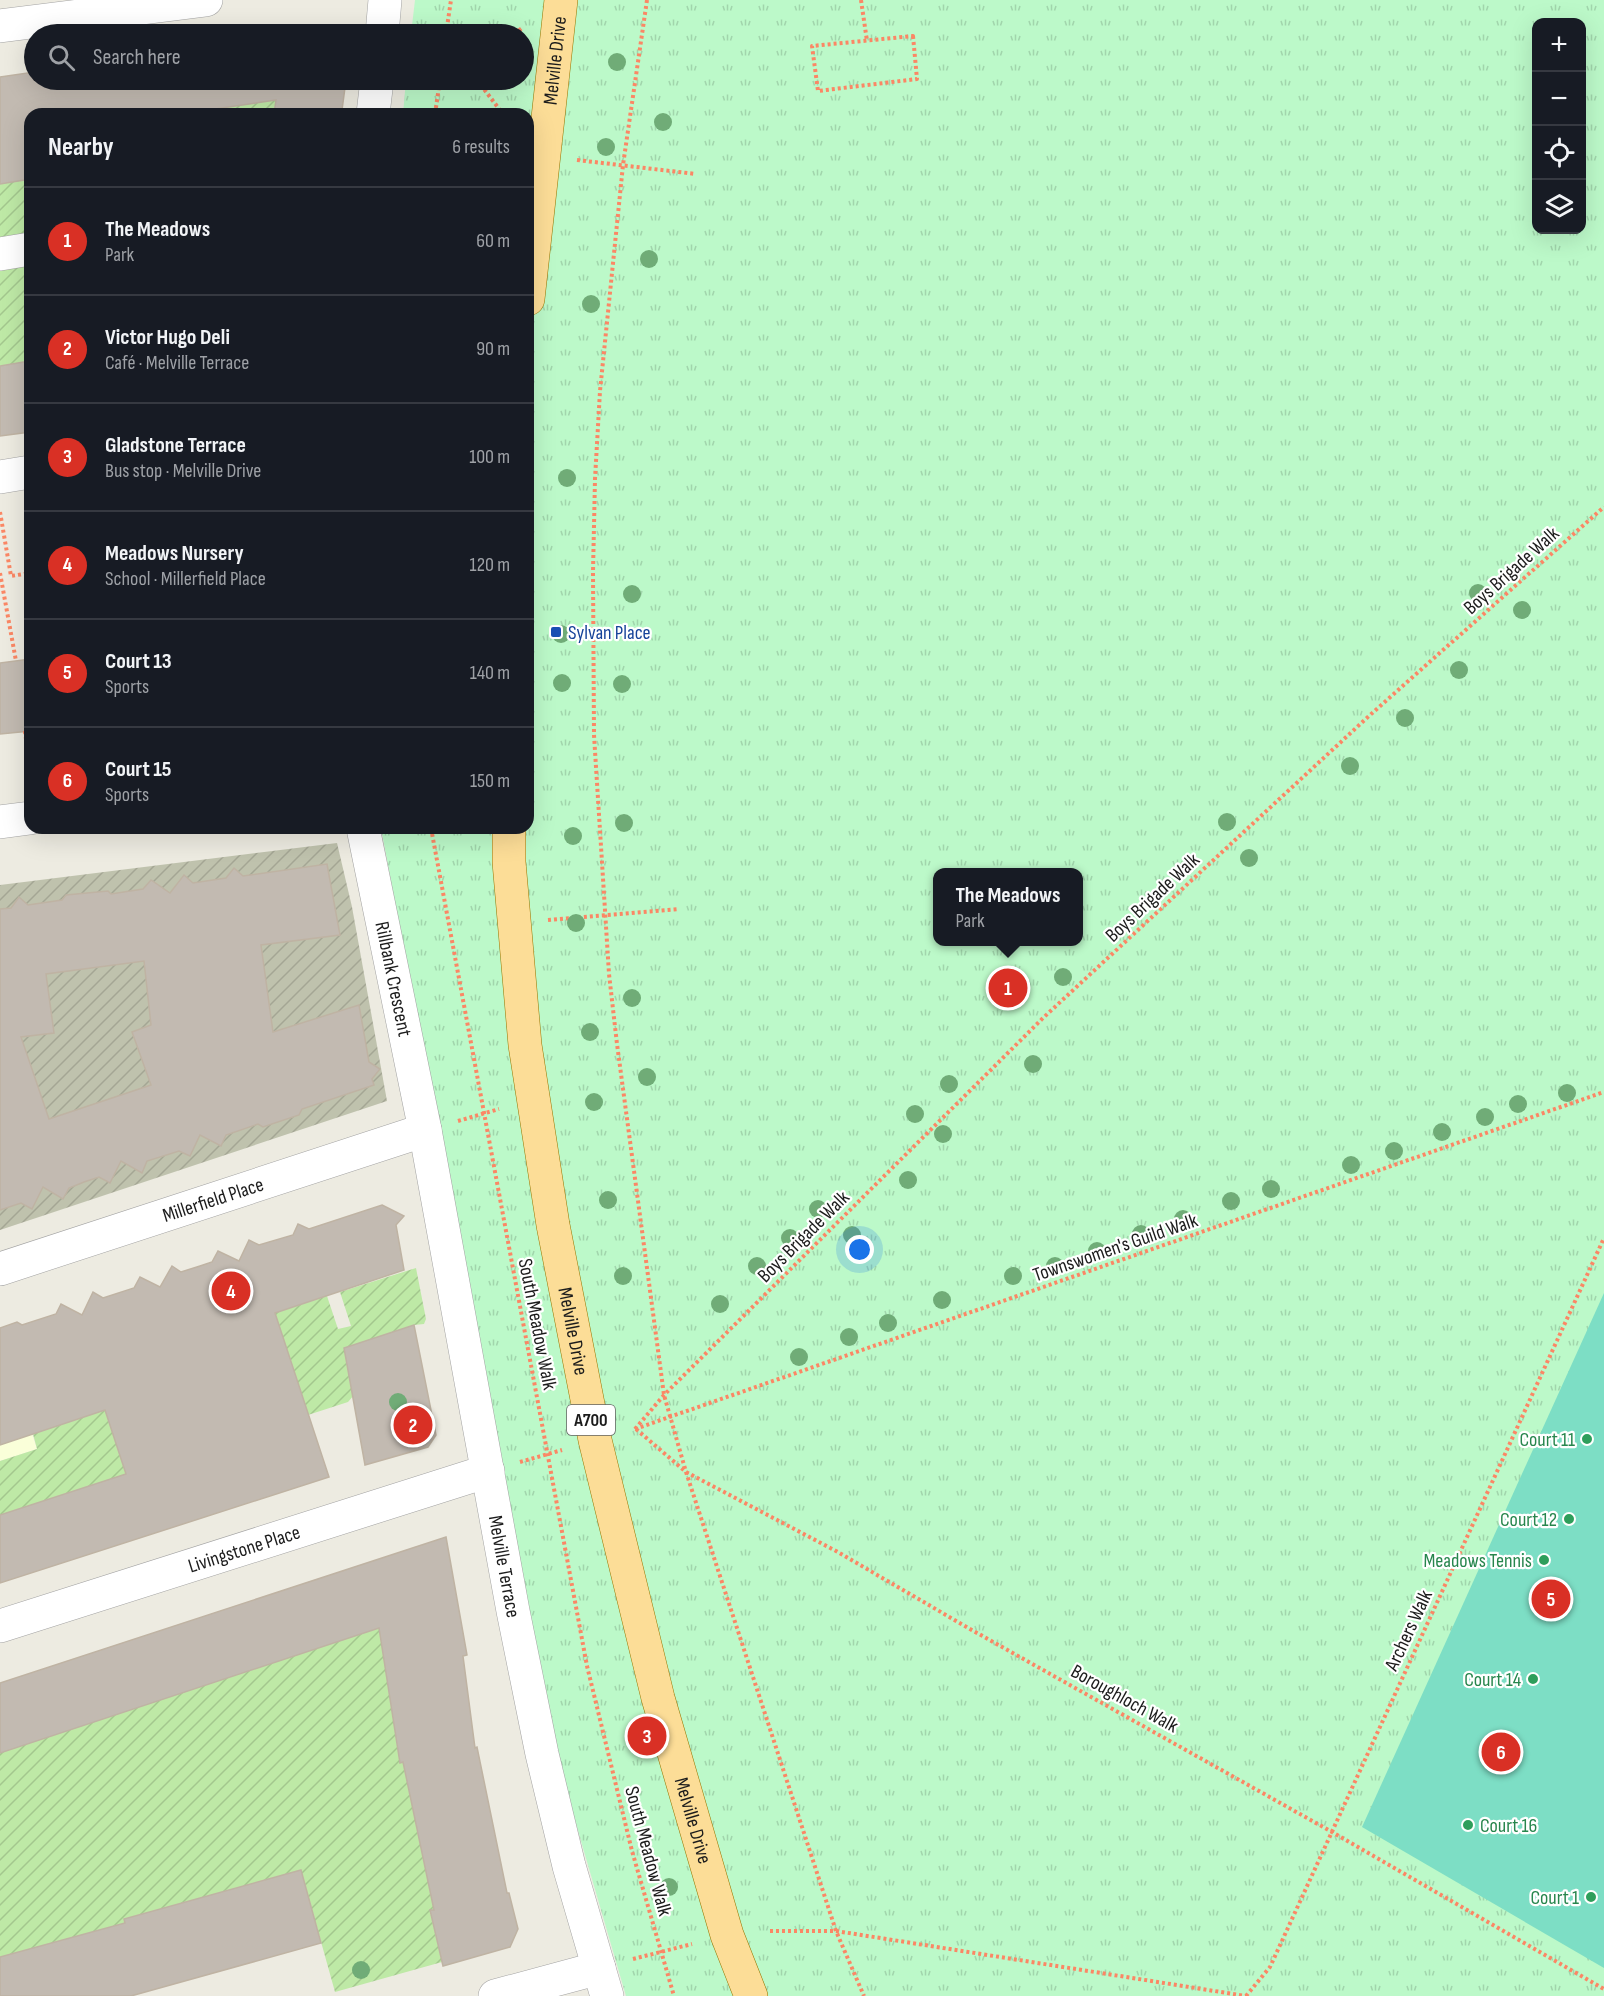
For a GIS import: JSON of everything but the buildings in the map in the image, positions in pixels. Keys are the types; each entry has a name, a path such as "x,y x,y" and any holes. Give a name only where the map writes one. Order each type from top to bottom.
{"main road":[{"name":"Melville Drive","path":"534,245 561,0"},
{"name":"Melville Drive","path":"509,834 514,923 527,1057 553,1225 595,1440 658,1698 727,1935 751,1996"}],"street":[{"path":"0,26 206,0"},
{"path":"383,24 386,0"},
{"path":"374,108 376,90"},
{"path":"0,254 24,250"},
{"path":"0,477 24,473"},
{"path":"0,822 24,819"},
{"name":"Rillbank Crescent","path":"365,834 438,1126"},
{"name":"Millerfield Place","path":"0,1269 438,1126"},
{"name":"Melville Terrace","path":"438,1126 488,1471 542,1754 569,1866 611,1975"},
{"name":"Livingstone Place","path":"0,1626 488,1471"},
{"path":"495,1996 611,1975"}],"path":[{"path":"447,24 451,0"},
{"path":"647,0 622,165 600,391 595,491 594,735 605,915 616,1044 664,1395 686,1472 836,1931 864,1996"},
{"path":"861,0 867,41"},
{"path":"913,36 917,79 818,91 812,46 867,41 913,36"},
{"path":"436,108 439,90"},
{"path":"485,90 498,108"},
{"path":"544,156 696,174"},
{"name":"Boys Brigade Walk","path":"635,1429 664,1395 1042,1018 1370,715 1604,507"},
{"path":"0,512 11,576 24,574"},
{"path":"0,573 16,661"},
{"name":"South Meadow Walk","path":"432,834 587,1666 632,1851 674,1996"},
{"path":"514,923 680,909"},
{"name":"Townswomen's Guild Walk","path":"635,1429 1604,1092"},
{"path":"438,1126 507,1107"},
{"name":"Archers Walk","path":"1246,1996 1270,1967 1604,1238"},
{"name":"Boroughloch Walk","path":"635,1429 686,1472 836,1551 1604,1989"},
{"path":"770,1931 836,1931 1246,1996"},
{"path":"611,1975 661,1952 699,1942"}],"shaded area":[{"path":"337,843 352,907 387,1101 0,1230 0,885"},
{"path":"0,1335 37,1449 0,1461"}],"green space":[{"path":"415,0 1604,0 1604,1996 626,1996 554,1748 382,834 534,834 534,108 404,108 405,90 534,90 534,24 412,24"},
{"path":"236,97 276,101 275,108 222,108 236,106"},
{"path":"24,180 24,238 0,242 0,183"},
{"path":"24,264 24,362 0,366 0,267"},
{"path":"416,1268 426,1319 424,1324 414,1325 348,1402 0,1515 0,1461 37,1449 33,1434 275,1313 327,1296 338,1329 351,1326 340,1292"},
{"name":"Meadows Tennis","path":"1604,1293 1604,1968 1362,1827"},
{"path":"385,1617 387,1677 400,1762 403,1762 436,1909 430,1911 442,1962 335,1992 301,1870 124,1919 125,1923 0,1957 0,1753"}],"place":[{"name":"Sylvan Place","path":"556,632"},
{"name":"The Meadows","path":"1008,988"},
{"name":"Meadows Nursery","path":"231,1291"},
{"name":"Victor Hugo Deli","path":"413,1425"},
{"name":"Court 11","path":"1587,1439"},
{"name":"Court 12","path":"1569,1519"},
{"name":"Meadows Tennis","path":"1544,1560"},
{"name":"Court 13","path":"1551,1599"},
{"name":"Court 14","path":"1533,1679"},
{"name":"Gladstone Terrace","path":"647,1736"},
{"name":"Court 15","path":"1501,1752"},
{"name":"Court 16","path":"1468,1825"},
{"name":"Court 1","path":"1591,1897"}]}
